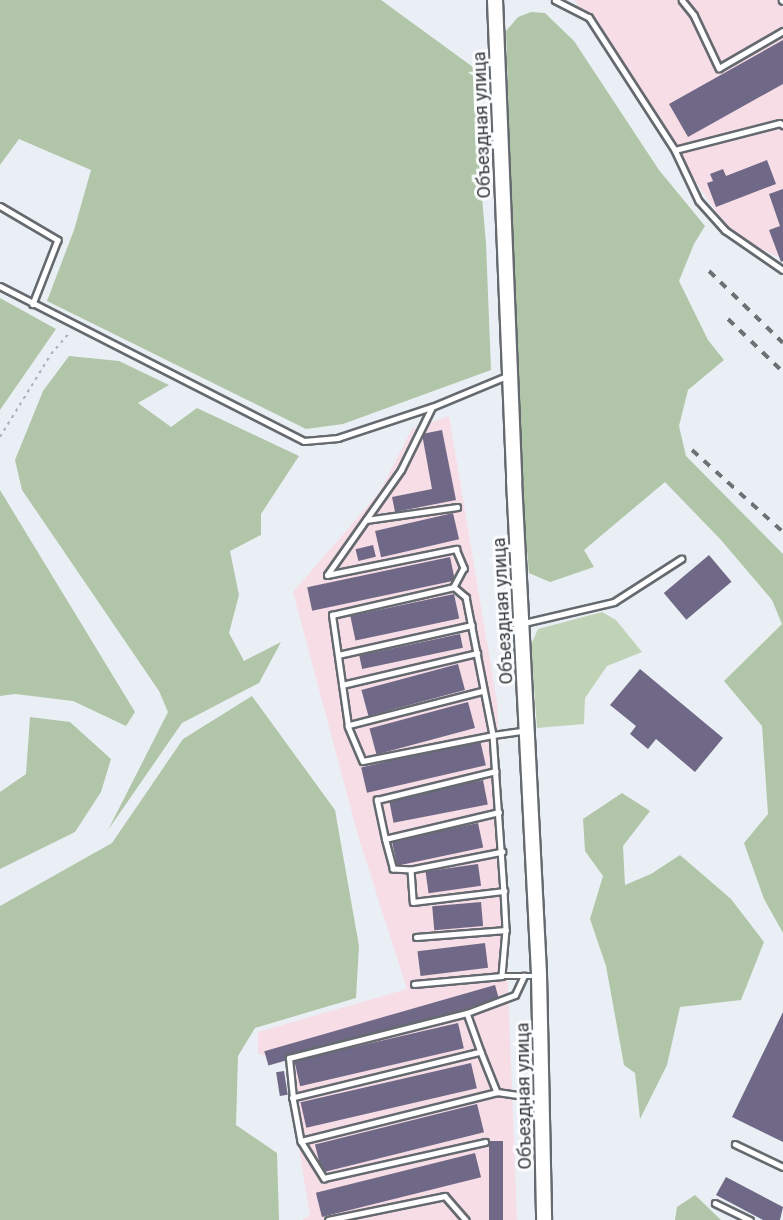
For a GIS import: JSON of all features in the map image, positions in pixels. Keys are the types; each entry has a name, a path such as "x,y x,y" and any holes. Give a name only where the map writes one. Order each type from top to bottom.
{"main road":[{"name":"Объездная улица","path":"495,0 521,624 539,975 544,1220"}],"lane":[{"path":"555,0 589,17 675,150 699,201 725,230 783,270"},
{"path":"682,0 694,15 719,68 783,31"},
{"path":"675,150 780,123 783,125"},
{"path":"0,206 58,240 33,304"},
{"path":"0,286 74,326 304,441 338,438 432,408 510,375"},
{"path":"432,408 401,470 327,575 456,549 464,568 454,587 332,615 348,726 363,761 526,730"},
{"path":"366,520 457,507"},
{"path":"521,624 614,602 681,559"},
{"path":"454,587 466,597 493,735 503,852 506,930 502,976"},
{"path":"338,655 472,625"},
{"path":"342,685 477,653"},
{"path":"348,726 484,690"},
{"path":"496,771 377,800 393,869 411,870 503,852"},
{"path":"385,839 499,812"},
{"path":"411,870 413,902 504,891"},
{"path":"416,937 506,930"},
{"path":"414,984 539,975"},
{"path":"485,1142 324,1178 301,1141 289,1058 467,1014 515,995 524,976"},
{"path":"467,1014 497,1092"},
{"path":"293,1098 481,1052"},
{"path":"301,1141 497,1092 542,1098"},
{"path":"735,1144 783,1167"},
{"path":"328,1220 445,1196 466,1220"},
{"path":"715,1203 750,1220"}],"path":[{"path":"0,437 51,354 74,326"}],"shaded area":[{"path":"574,0 783,0 783,259 734,238"},
{"path":"449,416 497,702 517,1220 302,1220 310,1215 284,1058 258,1054 258,1032 407,989 359,839 293,592 379,493 412,429"}],"green space":[{"path":"0,0 381,0 477,70 478,152 486,243 491,370 343,424 306,429 47,301 74,230 91,170 19,139 0,165"},
{"path":"531,12 545,13 574,41 659,170 705,226 694,244 679,281 708,340 724,360 688,390 679,426 686,456 783,554 783,933 764,899 744,843 768,814 762,726 724,681 782,624 772,600 721,540 665,482 584,550 594,567 550,582 529,573 520,470 506,31 518,17"},
{"path":"0,298 56,329 0,410"},
{"path":"69,356 119,361 169,385 138,403 171,427 197,408 299,456 261,514 261,535 230,551 239,595 229,633 244,661 281,642 259,683 182,723 108,830 168,712 159,691 22,490 15,460 43,391"},
{"path":"0,490 135,712 126,726 73,701 15,694 0,696"},
{"path":"602,612 616,620 642,652 607,666 585,698 584,724 537,728 531,645 538,629"},
{"path":"252,696 335,810 359,946 356,998 255,1028 238,1056 236,1125 277,1153 279,1220 0,1220 0,906 112,843 183,739"},
{"path":"30,717 70,722 111,759 101,792 75,832 0,869 0,792 26,774"},
{"path":"622,793 650,811 623,846 625,885 651,874 680,855 731,899 764,942 741,1000 680,1007 667,1065 640,1119 635,1073 624,1065 606,966 590,919 603,876 585,851 583,819"},
{"path":"695,1195 721,1220 675,1220 677,1207"}],"building":[{"path":"783,40 783,84 688,137 669,104"},
{"path":"767,160 776,184 716,207 707,183 713,181 710,174 723,169 726,176"},
{"path":"783,189 783,261 781,262 769,230 780,226 769,194"},
{"path":"442,430 456,500 395,512 392,497 432,489 422,434"},
{"path":"453,513 459,539 381,557 375,531"},
{"path":"373,545 376,557 358,561 356,549"},
{"path":"709,555 731,582 686,620 664,593"},
{"path":"450,557 455,580 312,611 307,587"},
{"path":"454,594 459,618 356,640 350,616"},
{"path":"460,634 463,648 362,669 359,655"},
{"path":"458,664 465,690 368,716 361,690"},
{"path":"640,669 723,738 695,772 656,739 648,749 630,734 636,726 610,705"},
{"path":"468,702 475,728 376,754 369,728"},
{"path":"480,740 486,765 367,793 361,767"},
{"path":"483,780 488,805 394,823 389,798"},
{"path":"478,823 483,847 397,866 392,841"},
{"path":"478,864 481,886 429,893 426,871"},
{"path":"481,902 483,926 434,930 432,906"},
{"path":"485,943 488,968 421,976 418,951"},
{"path":"495,985 499,999 268,1066 264,1051"},
{"path":"783,1012 783,1142 732,1117"},
{"path":"458,1023 464,1048 300,1086 294,1061"},
{"path":"471,1063 477,1088 306,1128 300,1102"},
{"path":"284,1071 288,1095 280,1096 276,1072"},
{"path":"477,1104 484,1132 322,1173 315,1144"},
{"path":"489,1141 503,1141 503,1220 489,1220"},
{"path":"475,1153 481,1177 322,1217 316,1193"},
{"path":"726,1177 783,1207 780,1220 763,1220 716,1195"}],"railway":[{"path":"709,271 783,343"},
{"path":"728,319 783,372"},
{"path":"692,450 783,532"}]}
